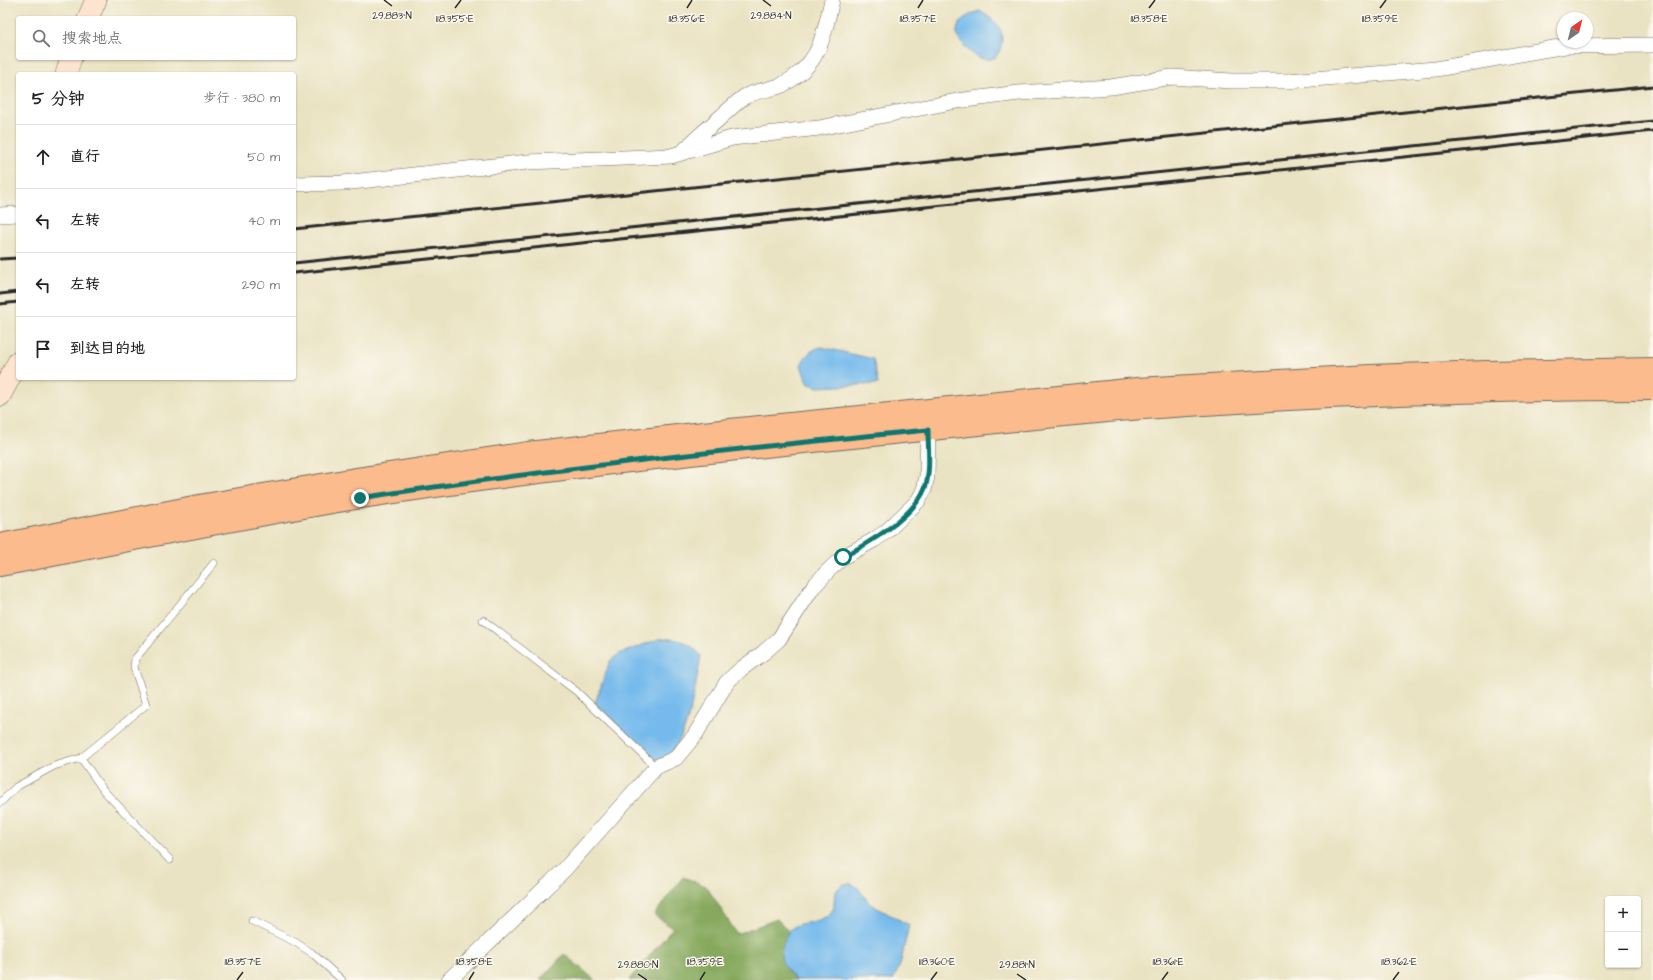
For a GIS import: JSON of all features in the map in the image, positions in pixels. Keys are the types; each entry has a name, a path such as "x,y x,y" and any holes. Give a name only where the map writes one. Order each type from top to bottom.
{"main road":[{"path":"0,545 199,506 356,479 535,452 730,430 1144,389 1370,376 1653,369"},
{"path":"0,565 265,514 439,486 622,462 1138,409 1255,401 1488,391 1653,389"}],"street":[{"path":"89,16 96,0"},
{"path":"682,153 691,142 743,98 782,84 803,71 814,57 826,31 832,0"},
{"path":"296,184 343,183 528,162 656,157 682,153 732,138 819,128 926,106 1019,93 1110,87 1172,77 1231,82 1261,82 1403,73 1464,65 1519,53 1565,46 1653,45"},
{"path":"67,72 70,60"},
{"path":"0,215 16,214"},
{"path":"0,396 16,366"},
{"path":"449,980 564,870 656,768 676,758 695,735 727,682 741,668 763,653 779,639 813,587 829,570 843,557 874,540 886,531 918,501 924,490 927,476 928,430"}],"lane":[{"path":"0,803 16,787 54,766 81,758 146,705 134,667 135,659 214,563"},
{"path":"483,620 576,691 656,768"},
{"path":"81,758 104,791 170,860"},
{"path":"252,920 295,942 312,953 342,980"}],"green space":[{"path":"683,877 706,886 737,934 777,919 789,931 781,954 786,969 796,980 629,980 673,928 654,915"},
{"path":"564,954 595,980 540,980"}],"water":[{"path":"980,11 992,19 1001,30 1001,45 995,58 984,59 975,56 967,49 957,33 959,25 964,19"},
{"path":"821,347 873,359 878,384 818,387 807,383 801,365 809,353"},
{"path":"659,639 677,640 688,644 701,656 694,696 681,737 666,757 654,761 595,703 610,661 619,654"},
{"path":"851,883 858,888 870,904 909,925 900,965 893,980 796,980 786,968 781,958 783,944 788,932 800,924 824,918 834,908 836,891 842,886"}],"railway":[{"path":"296,229 1653,86"},
{"path":"296,263 1653,121"},
{"path":"296,273 1653,131"},
{"path":"0,259 16,258"},
{"path":"0,294 16,292"},
{"path":"0,304 16,302"}],"route":[{"path":"360,498 530,473 732,449 928,430 927,476 924,490 918,501 886,531 874,540 843,557"}]}
